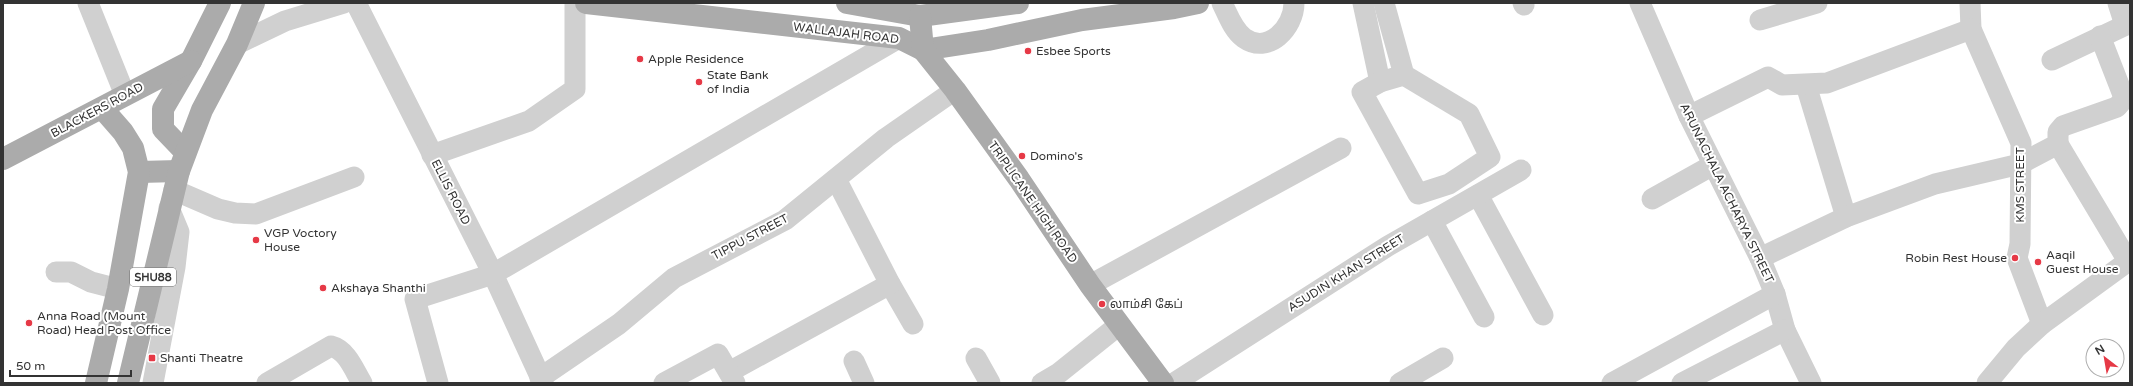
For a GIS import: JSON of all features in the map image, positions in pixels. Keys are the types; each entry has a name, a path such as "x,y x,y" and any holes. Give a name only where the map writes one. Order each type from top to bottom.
{"main road":[{"path":"102,108 123,132 133,148 139,172 177,180 163,129 163,109 191,61 220,3"},
{"name":"SHU88","path":"128,383 177,180 202,110 236,44 254,3"},
{"name":"WALLAJAH ROAD","path":"586,3 899,38 923,50"},
{"path":"847,3 920,16 1018,3"},
{"path":"920,16 923,50 988,40 1082,20 1198,3"},
{"name":"TRIPLICANE HIGH ROAD","path":"923,50 955,90 1019,178 1090,285 1162,383"},
{"name":"BLACKERS ROAD","path":"3,159 191,61"},
{"name":"SHU88","path":"96,383 118,289 139,172"}],"street":[{"path":"88,3 126,95"},
{"path":"236,44 285,21 344,3"},
{"name":"ELLIS ROAD","path":"356,3 493,274 542,381"},
{"path":"432,155 529,121 575,89 575,3"},
{"path":"1222,3 1236,30 1244,38 1260,43 1274,40 1288,28 1294,9 1294,3"},
{"path":"1363,3 1380,82"},
{"path":"1384,3 1404,75 1469,114 1490,157 1449,184 1418,194 1362,92 1380,82 1404,75"},
{"name":"ARUNACHALA ACHARYA STREET","path":"1640,3 1689,116 1760,258 1775,294 1786,330 1811,383"},
{"path":"1760,20 1817,3"},
{"name":"KMS STREET","path":"1970,3 1971,28 2021,143 2020,244 2017,258 2042,324"},
{"path":"2052,60 2128,24 2118,3"},
{"path":"1689,116 1768,77 1782,85 1827,83 1971,28"},
{"path":"1987,383 2016,348 2042,324 2129,260 2058,144 2057,138 2060,128 2117,107 2126,94 2100,36"},
{"path":"438,383 415,299 493,274 899,38"},
{"path":"1806,85 1846,217"},
{"name":"TIPPU STREET","path":"542,381 619,324 674,278 785,220 886,138 955,90"},
{"path":"1760,258 1846,217 1935,184 2020,164 2058,144"},
{"path":"1090,285 1341,148"},
{"path":"1652,199 1713,165"},
{"name":"ASUDIN KHAN STREET","path":"1174,383 1388,246 1478,196 1520,170"},
{"path":"177,180 224,210 235,213 256,214 354,177"},
{"path":"836,179 890,284 913,324"},
{"path":"153,383 175,267 179,232 177,180"},
{"path":"1478,196 1543,315"},
{"path":"1432,221 1484,317"},
{"path":"56,272 71,272 90,282 118,289"},
{"path":"664,383 718,354 732,378 890,284"},
{"path":"1612,383 1775,294"},
{"path":"1056,380 1119,325"},
{"path":"1682,383 1786,330"},
{"path":"266,383 331,346 338,348 344,354 362,383"},
{"path":"976,358 990,383"},
{"path":"1400,383 1443,358"},
{"path":"854,361 864,383"}],"place":[{"name":"Esbee Sports","path":"1028,51"},
{"name":"Apple Residence","path":"640,59"},
{"name":"State Bank of India","path":"699,82"},
{"name":"Domino's","path":"1022,156"},
{"name":"VGP Voctory House","path":"256,240"},
{"name":"Robin Rest House","path":"2015,258"},
{"name":"Aaqil Guest House","path":"2038,262"},
{"name":"Akshaya Shanthi","path":"323,288"},
{"name":"லாம்சி கேப்","path":"1102,304"},
{"name":"Anna Road (Mount Road) Head Post Office","path":"29,323"},
{"name":"Shanti Theatre","path":"152,358"}]}
